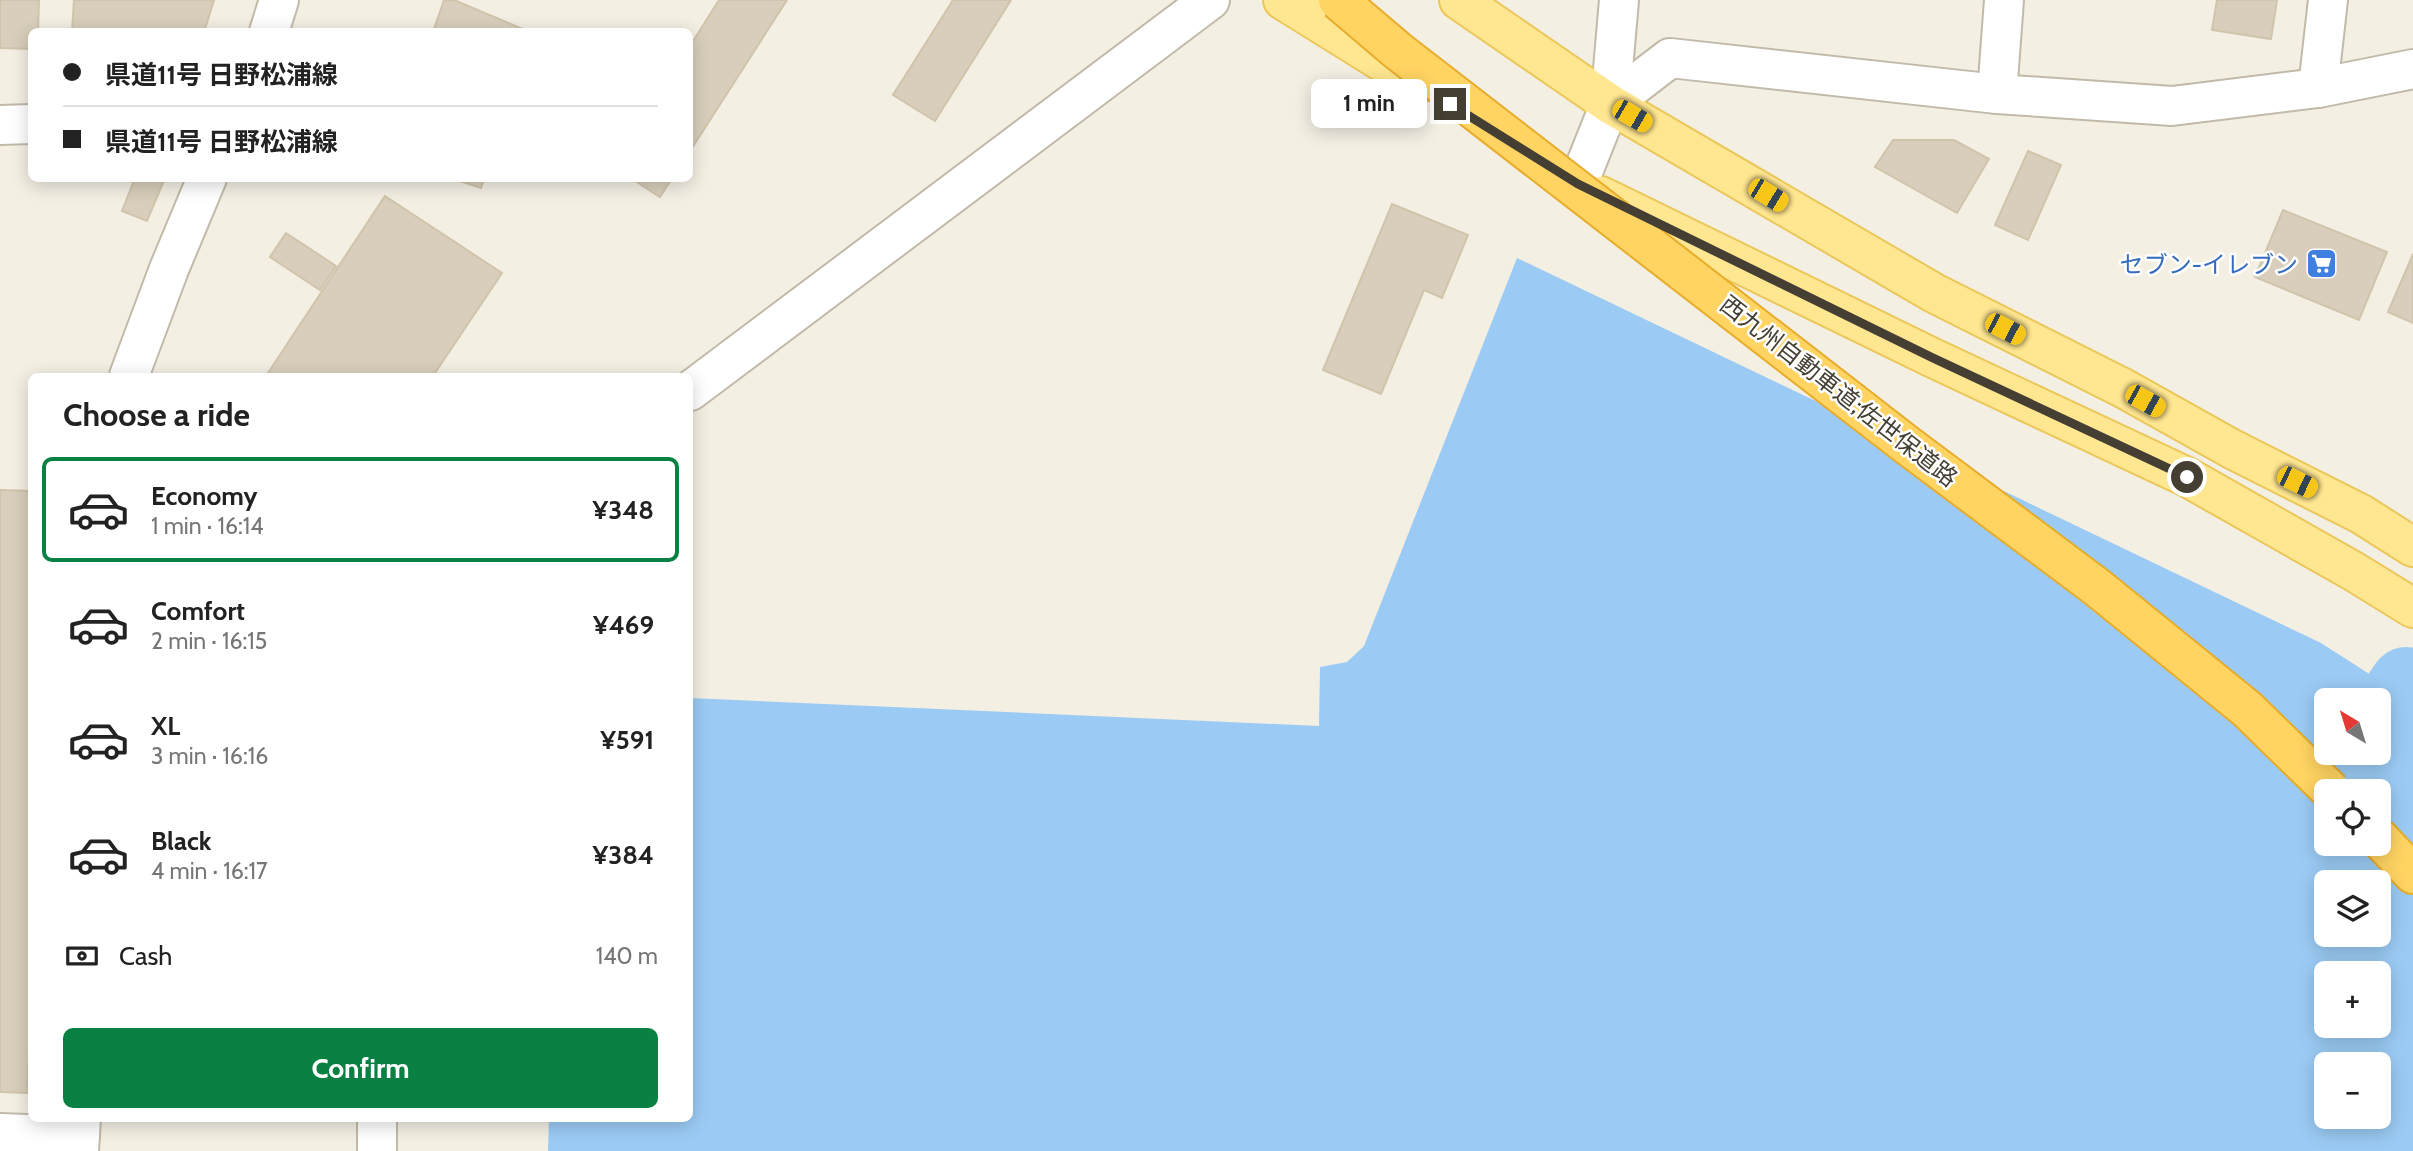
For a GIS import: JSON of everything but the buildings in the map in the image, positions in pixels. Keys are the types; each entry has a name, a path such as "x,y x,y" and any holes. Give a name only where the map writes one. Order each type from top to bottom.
{"highway":[{"name":"西九州自動車道;佐世保道路","path":"1338,0 1398,51 1907,445 2098,588 2247,709 2319,779"},
{"path":"2391,851 2413,874"}],"main road":[{"path":"1283,0 1578,184 1933,358 2187,477 2413,608"},
{"path":"1459,0 1610,104 1934,293 2123,388 2232,449 2361,514 2413,547"}],"street":[{"path":"270,28 279,0"},
{"path":"693,389 1210,0"},
{"path":"1578,184 1610,104 1619,0"},
{"path":"1997,94 2004,0"},
{"path":"2318,88 2329,0"},
{"path":"1610,104 1670,58 1997,94 2172,106 2318,88 2413,69"},
{"path":"0,125 28,124"},
{"path":"130,373 205,182"},
{"path":"377,1122 377,1151"},
{"path":"0,1133 80,1135"}],"water":[{"path":"1517,258 2321,643 2413,702 2413,1151 548,1151 549,1122 693,1122 693,698 1319,726 1320,667 1347,662 1364,646"}],"waterway":[{"path":"2399,693 2406,683"}],"place":[{"name":"セブン-イレブン","path":"2321,264"}],"route":[{"path":"1450,104 1578,184 1810,299 2187,477"}]}
